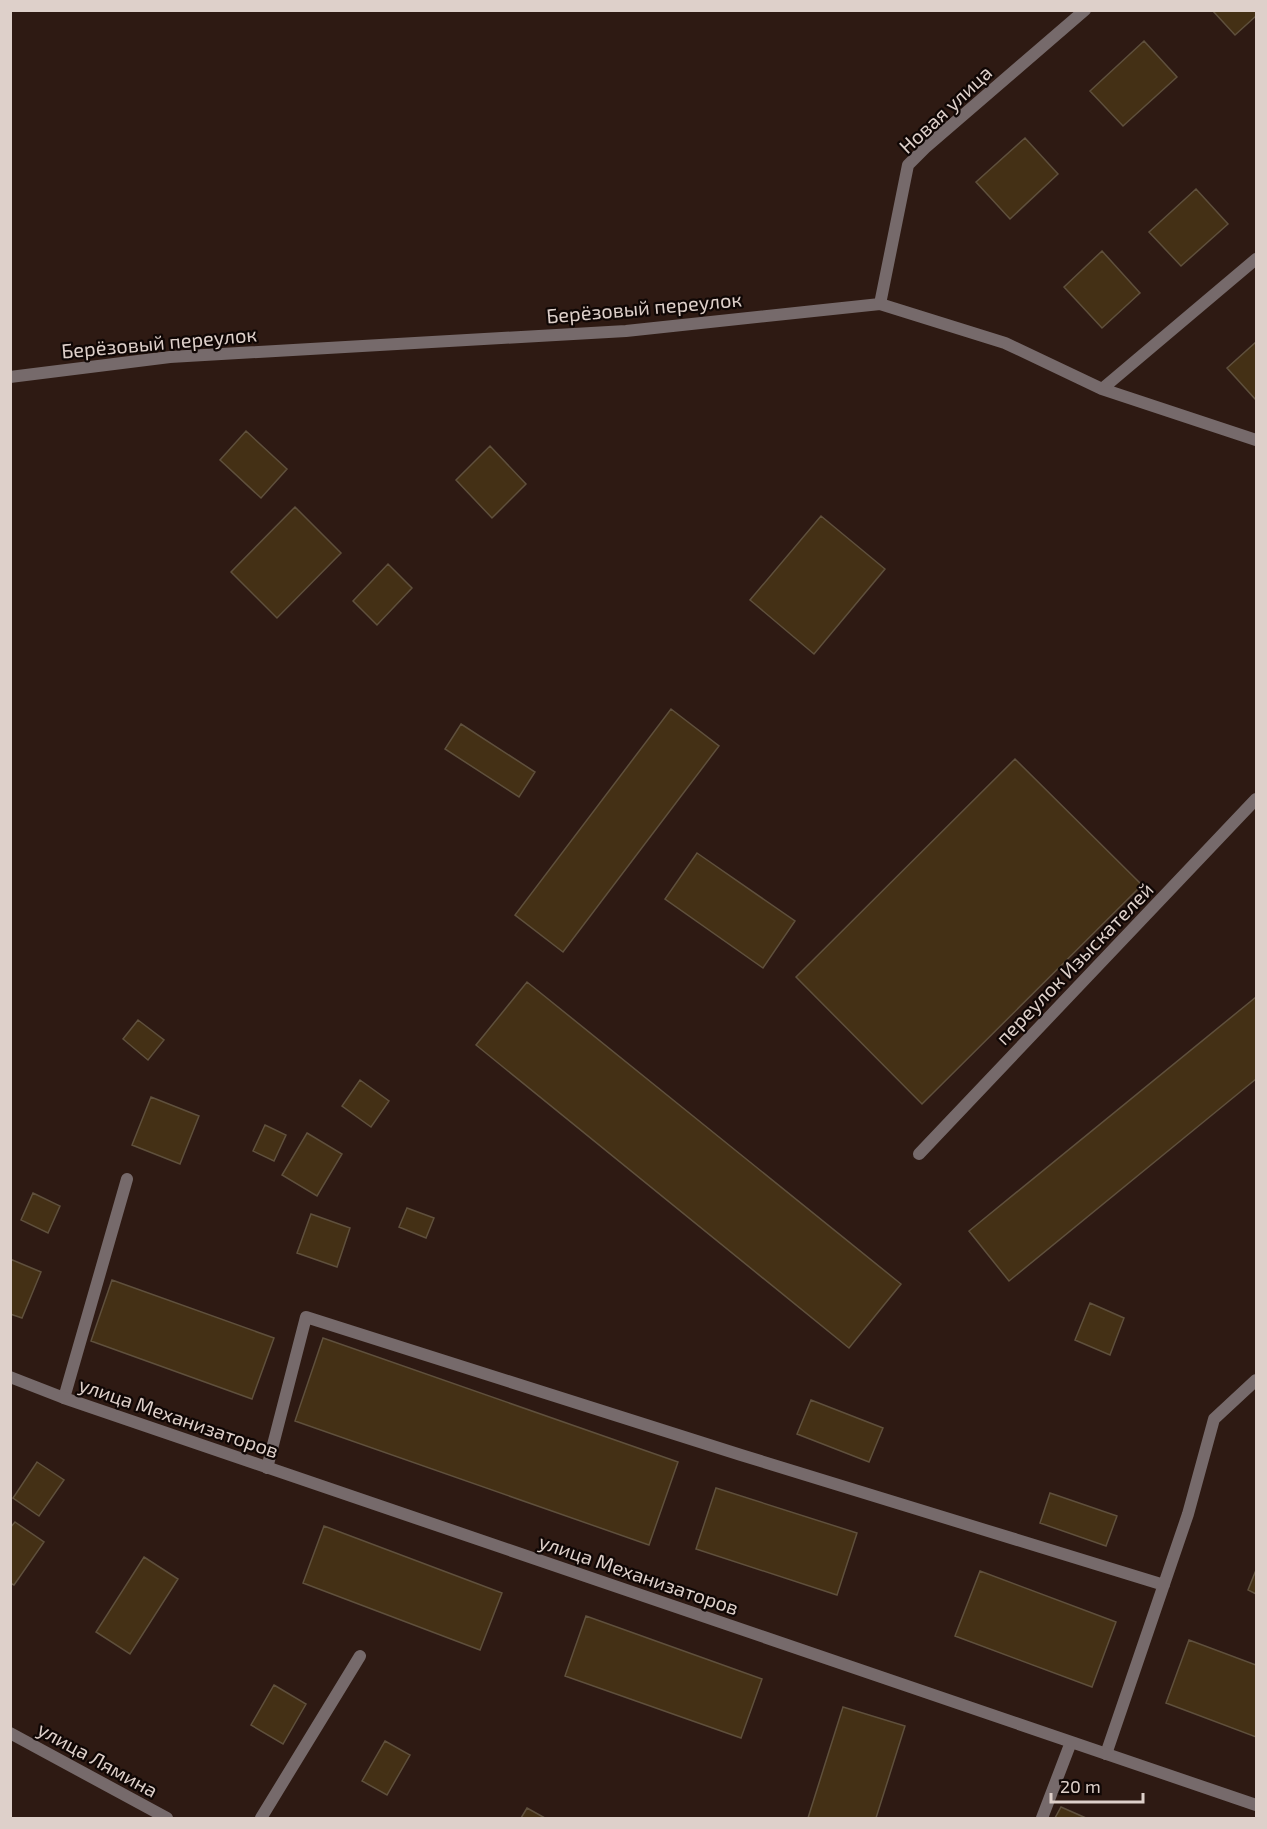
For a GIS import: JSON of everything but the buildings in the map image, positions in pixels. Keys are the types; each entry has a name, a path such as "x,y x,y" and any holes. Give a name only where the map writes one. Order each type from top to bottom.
{"street":[{"name":"Новая улица","path":"880,304 908,165 1085,10"},
{"path":"1102,389 1257,258"},
{"name":"Берёзовый переулок","path":"10,377 170,357 626,331 880,304 1005,343 1102,389 1257,440"},
{"name":"переулок Изыскателей","path":"919,1154 1257,799"},
{"path":"64,1398 128,1179"},
{"path":"267,1468 306,1317 752,1459 1164,1585"},
{"name":"улица Механизаторов","path":"10,1377 267,1468 1257,1805"},
{"path":"1106,1754 1188,1514 1214,1419 1257,1380"},
{"path":"261,1818 360,1656"},
{"name":"улица Лямина","path":"10,1733 167,1818"},
{"path":"1042,1818 1071,1742"}]}
